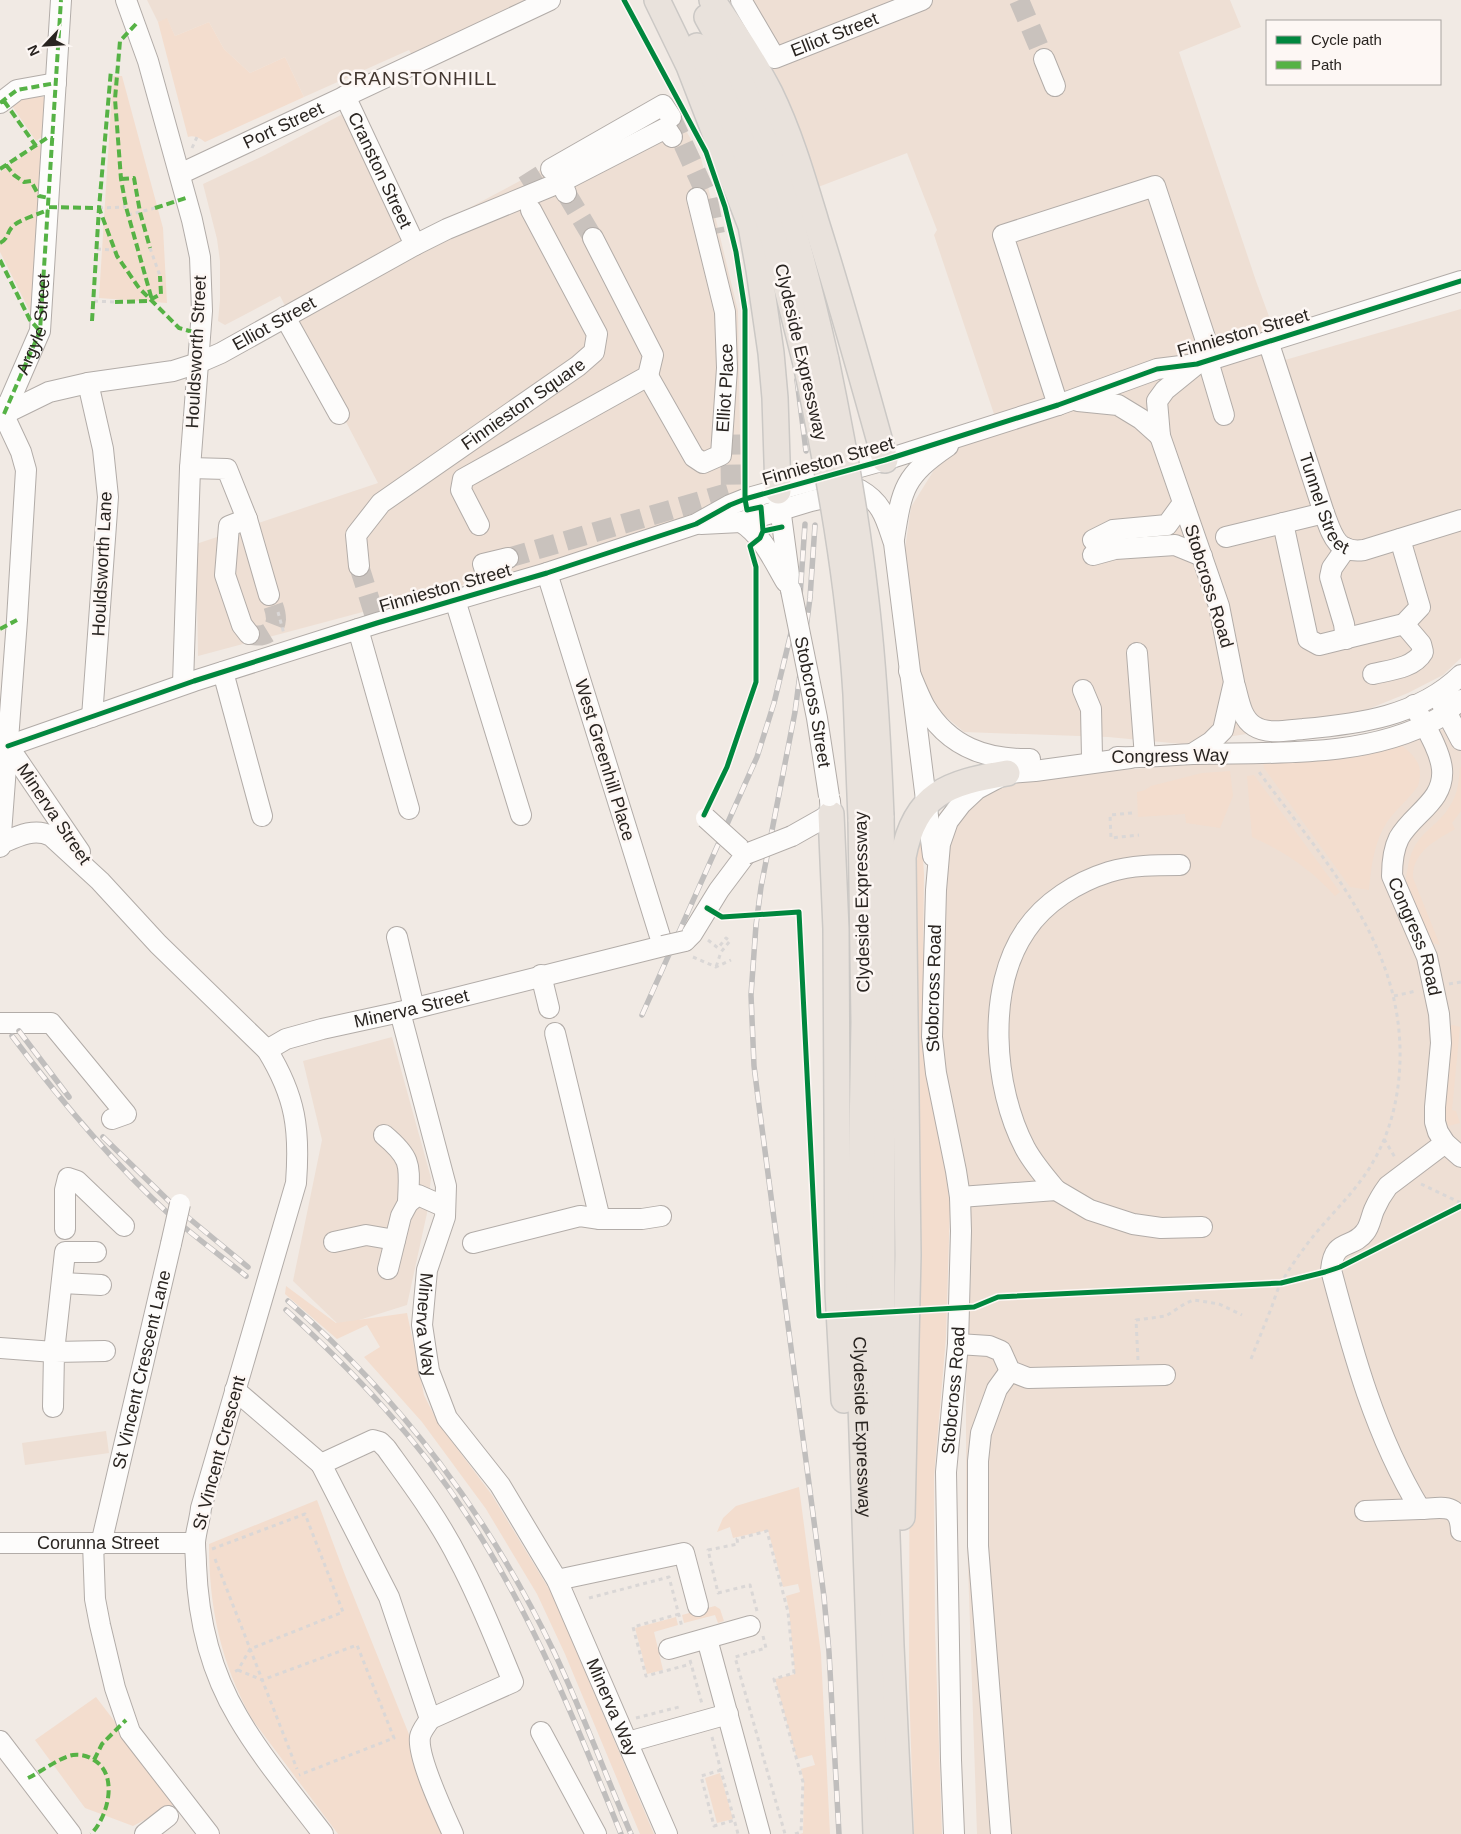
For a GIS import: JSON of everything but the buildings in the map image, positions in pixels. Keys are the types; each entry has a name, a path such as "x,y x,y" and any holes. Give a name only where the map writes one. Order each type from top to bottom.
{"main road":[{"path":"657,0 689,66 751,226 760,270 771,353 779,501"},
{"name":"Clydeside Expressway","path":"670,0 698,48 722,96 755,175 786,281 816,362"},
{"name":"Clydeside Expressway","path":"696,0 739,77 759,124 790,219 816,362 826,464 844,580 871,818 884,997 882,1398 900,1834"},
{"path":"712,0 740,40 757,69 795,153 844,310 885,460"},
{"path":"891,1646 901,1560 908,1255 903,857 906,841 914,821 927,803 941,792 961,782 1007,773"},
{"path":"830,805 836,929 838,1292 850,1506 868,1634"},
{"name":"Clydeside Expressway","path":"871,818 864,1022 859,1304 868,1634 876,1834"}],"street":[{"name":"Argyle Street","path":"2,410 40,331 61,0"},
{"name":"Houldsworth Street","path":"126,0 141,38 180,174 200,257 202,311 190,468 183,684"},
{"name":"Port Street","path":"180,174 550,0"},
{"name":"Elliot Street","path":"741,0 775,58 922,0"},
{"path":"1044,59 1054,86"},
{"path":"0,103 17,90 56,83"},
{"name":"Cranston Street","path":"345,96 414,245"},
{"path":"560,181 663,105 671,117"},
{"path":"560,181 666,128 672,137"},
{"name":"Elliot Street","path":"2,410 49,392 88,383 173,371 198,363 221,353 414,245 560,181"},
{"path":"1066,403 1003,236 1155,186 1205,361 1224,415"},
{"name":"Elliot Place","path":"648,376 694,457 703,463 721,455 727,368 725,312 697,198"},
{"name":"Finnieston Square","path":"359,566 356,535 381,503 578,366 594,352 596,334 531,210"},
{"path":"479,525 460,490 464,479 648,376 653,355 593,238"},
{"name":"Finnieston Street","path":"8,746 183,684 358,629 547,573 696,524 730,505 779,501 885,460 1066,403 1157,368 1205,361 1461,281"},
{"path":"285,317 340,414"},
{"name":"Tunnel Street","path":"1268,341 1324,513 1334,538 1340,545 1356,551 1364,550 1461,520"},
{"name":"Stobcross Road","path":"1192,754 1211,742 1223,730 1234,682 1219,606 1160,436 1157,401 1165,390 1205,361"},
{"name":"Houldsworth Lane","path":"88,383 103,449 108,497 92,717"},
{"name":"Stobcross Road","path":"1066,403 1118,405 1141,419 1160,436"},
{"path":"0,846 8,746 8,625 26,470 21,452 2,410"},
{"path":"894,544 900,500 910,479 928,460 963,435"},
{"path":"190,468 227,469 247,519 274,604"},
{"path":"696,524 741,522 779,501 811,501 860,490 870,496 880,507 894,544"},
{"name":"Stobcross Street","path":"779,501 790,590 817,718 830,805"},
{"path":"1183,503 1167,525 1113,530 1093,548 1115,549 1176,545 1202,556"},
{"path":"1226,537 1324,513"},
{"path":"247,519 229,526 226,575 242,625 249,634"},
{"name":"Stobcross Street","path":"741,522 752,529 760,538 790,590"},
{"path":"1283,523 1308,639 1319,645 1404,624 1420,607 1400,539"},
{"name":"Stobcross Road","path":"894,544 927,803 936,890"},
{"path":"1346,548 1332,568 1330,577 1344,624 1346,639"},
{"path":"491,589 483,564 508,558"},
{"name":"West Greenhill Place","path":"547,573 661,939"},
{"path":"455,600 521,814"},
{"path":"1373,674 1399,668 1419,658 1423,652 1421,644 1404,624"},
{"path":"358,629 409,809"},
{"path":"1137,652 1138,757"},
{"name":"Congress Way","path":"909,671 925,706 934,719 956,741 981,754 1008,760 1241,754 1354,747 1383,740 1424,725 1448,702 1461,675"},
{"path":"223,672 262,816"},
{"name":"Congress Way","path":"1234,682 1245,718 1254,726 1267,731 1360,723 1414,705 1448,702"},
{"path":"1083,690 1091,709 1092,757"},
{"path":"1448,702 1461,740"},
{"name":"Congress Road","path":"1414,705 1440,759 1442,769 1441,780 1433,800 1404,830 1398,840 1392,863 1392,876 1422,943 1439,1014 1441,1043 1435,1122 1438,1132 1445,1143 1461,1157"},
{"name":"Minerva Street","path":"8,746 100,881"},
{"name":"Stobcross Road","path":"954,1834 950,1760 946,1472 958,1344 961,1231 960,1197 936,1073 933,1045 936,890 940,844 948,821 954,812 977,789 1007,773 1138,757"},
{"path":"686,948 692,934 742,850 792,836 830,805"},
{"path":"705,817 742,850"},
{"name":"Minerva Street","path":"0,846 34,832 44,832 51,836 100,881 158,944 267,1050 286,1039 638,952 661,939 686,948"},
{"path":"1180,865 1138,866 1101,875 1078,886 1052,903 1034,920 1020,939 1008,965 999,1016 998,1041 1000,1070 1006,1100 1015,1126 1025,1148 1039,1170 1056,1190 1090,1210 1132,1224 1161,1228 1202,1227"},
{"name":"Minerva Way","path":"397,937 407,1010 446,1186 445,1217 428,1270 422,1325 429,1371 447,1418 500,1485 557,1580 576,1620 667,1834"},
{"path":"541,975 549,1008"},
{"path":"0,1023 51,1023 126,1114 112,1119"},
{"path":"555,1034 600,1219"},
{"name":"St Vincent Crescent","path":"267,1050 280,1071 290,1093 299,1151 296,1183 202,1508 195,1543 197,1584 208,1644 219,1678 229,1700 250,1737 323,1834"},
{"path":"384,1135 401,1149 409,1167 408,1203"},
{"path":"1420,1509 1400,1475 1366,1394 1331,1270 1332,1259 1336,1251 1366,1232 1381,1196 1388,1186 1445,1143"},
{"path":"53,1407 54,1352 62,1284 65,1242 65,1190 68,1178 77,1181 124,1226"},
{"path":"960,1197 1056,1190"},
{"path":"388,1269 401,1216 408,1203 418,1195 445,1207"},
{"name":"St Vincent Crescent Lane","path":"181,1200 172,1244 97,1544 95,1599 115,1688 130,1732 209,1834"},
{"path":"473,1243 580,1216 600,1219 642,1219 661,1216"},
{"path":"334,1242 366,1235 395,1240"},
{"path":"65,1242 96,1252"},
{"path":"62,1284 101,1286"},
{"path":"958,1344 989,1346 1000,1351 1010,1371 1028,1378 1165,1375"},
{"path":"0,1348 54,1352 105,1351"},
{"path":"1001,1834 978,1546 978,1461 982,1434 989,1411 997,1389 1010,1371"},
{"path":"235,1390 321,1464 389,1597 430,1719"},
{"path":"321,1464 373,1440 380,1442 435,1518 459,1559 479,1600 513,1682 430,1719 420,1736 422,1752 434,1791 453,1834"},
{"path":"1365,1511 1451,1509 1459,1518 1461,1531"},
{"name":"Corunna Street","path":"0,1543 195,1543"},
{"path":"557,1580 684,1553 698,1606"},
{"path":"678,1647 756,1624"},
{"path":"707,1638 760,1834"},
{"path":"628,1742 704,1710 728,1714"},
{"path":"542,1732 596,1834"},
{"path":"0,1741 71,1834"},
{"path":"146,1834 168,1816"}],"path":[{"path":"99,208 126,206"},
{"path":"128,215 154,208"},
{"path":"150,248 160,276"},
{"path":"97,249 115,250"},
{"path":"94,301 115,302"},
{"path":"274,604 289,651"},
{"path":"1241,754 1242,768 1259,772 1345,889 1364,922 1380,954 1389,980 1394,996 1400,1036 1399,1082 1392,1119 1373,1162 1340,1207 1306,1246 1281,1283 1251,1359"},
{"path":"1132,813 1110,815 1111,838 1139,835"},
{"path":"716,967 721,952 730,941 726,938 718,948"},
{"path":"686,948 716,967"},
{"path":"716,967 731,960"},
{"path":"1452,1210 1461,1206"},
{"path":"1272,1283 1290,1281"},
{"path":"1139,1375 1136,1320 1166,1316 1194,1300 1219,1304 1242,1315"},
{"path":"219,1678 238,1670 250,1649 343,1612 305,1514 211,1549 250,1649 262,1680 299,1775 394,1738 357,1645 262,1680 238,1670"},
{"path":"785,1834 735,1657 766,1648 756,1624 750,1585 718,1593 708,1550 738,1544 737,1539 767,1531 788,1612 794,1664 794,1673 774,1678 803,1782 801,1832 795,1834"},
{"path":"589,1598 669,1577 678,1647 704,1710 738,1834"},
{"path":"692,1704 704,1710"},
{"path":"631,1720 683,1706"},
{"path":"721,1770 701,1776 714,1826 735,1820"}],"shaded area":[{"path":"147,0 540,0 415,60 409,50 304,97 285,57 250,73 224,49 209,22 175,36 167,19 158,22"},
{"path":"736,0 1230,0 1241,27 1179,52 1256,281 1285,360 1461,309 1461,658 1443,675 1408,693 1344,719 1182,744 1108,737 964,732 938,710 920,677 905,549 911,507 934,470 994,414 934,235 937,230 907,153 813,189 770,63"},
{"path":"167,18 175,36 209,22 224,49 250,73 285,57 304,97 205,142 197,137 188,137 158,22"},
{"path":"113,76 122,76 163,228 167,303 99,298"},
{"path":"20,96 49,97 46,134 36,141 10,103"},
{"path":"670,101 701,158 738,311 741,503 682,527 198,656 196,544 378,483 280,296 225,325 218,321 220,261 217,239 203,184 265,155 354,108 409,240"},
{"path":"45,141 33,318 0,252 0,172"},
{"path":"1461,724 1461,1834 977,1834 966,1506 966,1382 971,1274 967,1188 946,1079 941,1041 947,846 963,811 1000,784 1045,777 1213,762 1403,741"},
{"path":"1401,745 1417,762 1420,772 1418,786 1387,822 1379,838 1374,855 1369,890 1350,887 1264,768 1263,762"},
{"path":"1460,767 1461,811 1452,823 1455,829 1426,848 1416,861 1414,869 1413,878 1440,945 1429,942 1413,906 1406,885 1406,878 1411,854 1416,845 1421,837 1445,813 1453,800 1458,786"},
{"path":"1230,771 1233,796 1220,828 1186,823 1185,814 1138,817 1137,792 1151,786 1202,773"},
{"path":"1254,775 1340,892 1335,896 1297,862 1275,848 1252,837 1247,776"},
{"path":"921,825 924,874 922,1046 945,1167 950,1205 946,1337 934,1477 935,1630 942,1834 914,1834 909,1687 911,850"},
{"path":"1448,1026 1460,1027 1452,1110 1456,1111 1460,1123 1448,1126 1444,1113"},
{"path":"392,1037 431,1178 427,1213 407,1305 340,1326 293,1281 322,1140 303,1061"},
{"path":"286,1286 336,1323 407,1313 424,1395 438,1423 492,1495 552,1594 654,1834 640,1834 565,1654 537,1594 486,1509 422,1422 364,1357 380,1347 367,1325 337,1339 285,1294"},
{"path":"106,1431 109,1453 25,1465 22,1443"},
{"path":"799,1487 821,1654 830,1834 800,1834 803,1833 804,1782 801,1769 815,1765 812,1755 797,1759 775,1679 795,1674 786,1596 800,1592 798,1584 783,1587 768,1530 733,1538 730,1527 717,1532 723,1518 736,1506"},
{"path":"317,1500 345,1575 449,1834 338,1834 252,1719 232,1677 214,1613 209,1544"},
{"path":"715,1606 720,1609 724,1621 718,1623 715,1615 684,1623 682,1615"},
{"path":"676,1617 678,1625 654,1632 663,1670 647,1674 635,1628"},
{"path":"96,1697 177,1803 133,1826 85,1808 35,1740"},
{"path":"720,1773 733,1819 717,1823 705,1778"}],"tunnel":[{"path":"1019,0 1044,59"},
{"path":"671,117 707,196 715,234"},
{"path":"531,210 519,189 551,169"},
{"path":"566,193 593,238"},
{"path":"508,558 731,492 730,431"},
{"path":"359,566 377,623"},
{"path":"249,634 263,635 273,628 276,616 269,595"}],"railway":[{"path":"807,378 815,451"},
{"path":"797,380 806,451"},
{"path":"642,1015 757,757 774,703 800,596 805,524"},
{"path":"815,525 810,598 795,712 761,887 751,995 754,1066 824,1597 829,1652 839,1834"},
{"path":"19,1031 69,1097"},
{"path":"12,1036 68,1107 128,1174 171,1216 246,1276"},
{"path":"103,1137 173,1205 248,1267"},
{"path":"288,1301 330,1339 405,1420 471,1507 501,1553 554,1652 631,1834"},
{"path":"286,1310 384,1408 428,1460 468,1517 513,1593 533,1632 588,1752 621,1834"}],"marked path":[{"path":"4,414 40,331 61,0"},
{"path":"136,24 120,41 115,99 121,179 126,207 152,300"},
{"path":"92,321 99,208 111,70"},
{"path":"0,103 17,90 56,83"},
{"path":"4,101 36,146"},
{"path":"0,169 47,138 53,138"},
{"path":"6,165 14,175 24,182 31,181 39,196 49,198"},
{"path":"121,179 134,178 140,212 150,248"},
{"path":"155,208 186,198"},
{"path":"49,207 99,208 117,256 139,288 179,328 200,334"},
{"path":"0,243 15,224 48,210"},
{"path":"0,260 30,320 40,331"},
{"path":"115,302 148,301 161,294 160,276"},
{"path":"0,629 17,620"},
{"path":"94,1760 102,1744 126,1720"},
{"path":"28,1778 56,1762 73,1755 89,1757 102,1767 109,1786 108,1796 102,1817 91,1834"}],"cycle path":[{"path":"624,0 706,152 725,207 736,252 745,310 745,499 747,510 761,507 763,531"},
{"path":"8,746 194,681 377,623 547,573 696,524 745,499 885,460 1058,405 1157,369 1197,364 1461,281"},
{"path":"704,815 727,767 756,682 756,567 750,546 760,538 763,531 782,527"},
{"path":"707,908 722,917 799,912 819,1316 974,1307 998,1297 1281,1283 1340,1267 1461,1206"}],"district":[{"name":"CRANSTONHILL","path":"418,78"}]}
